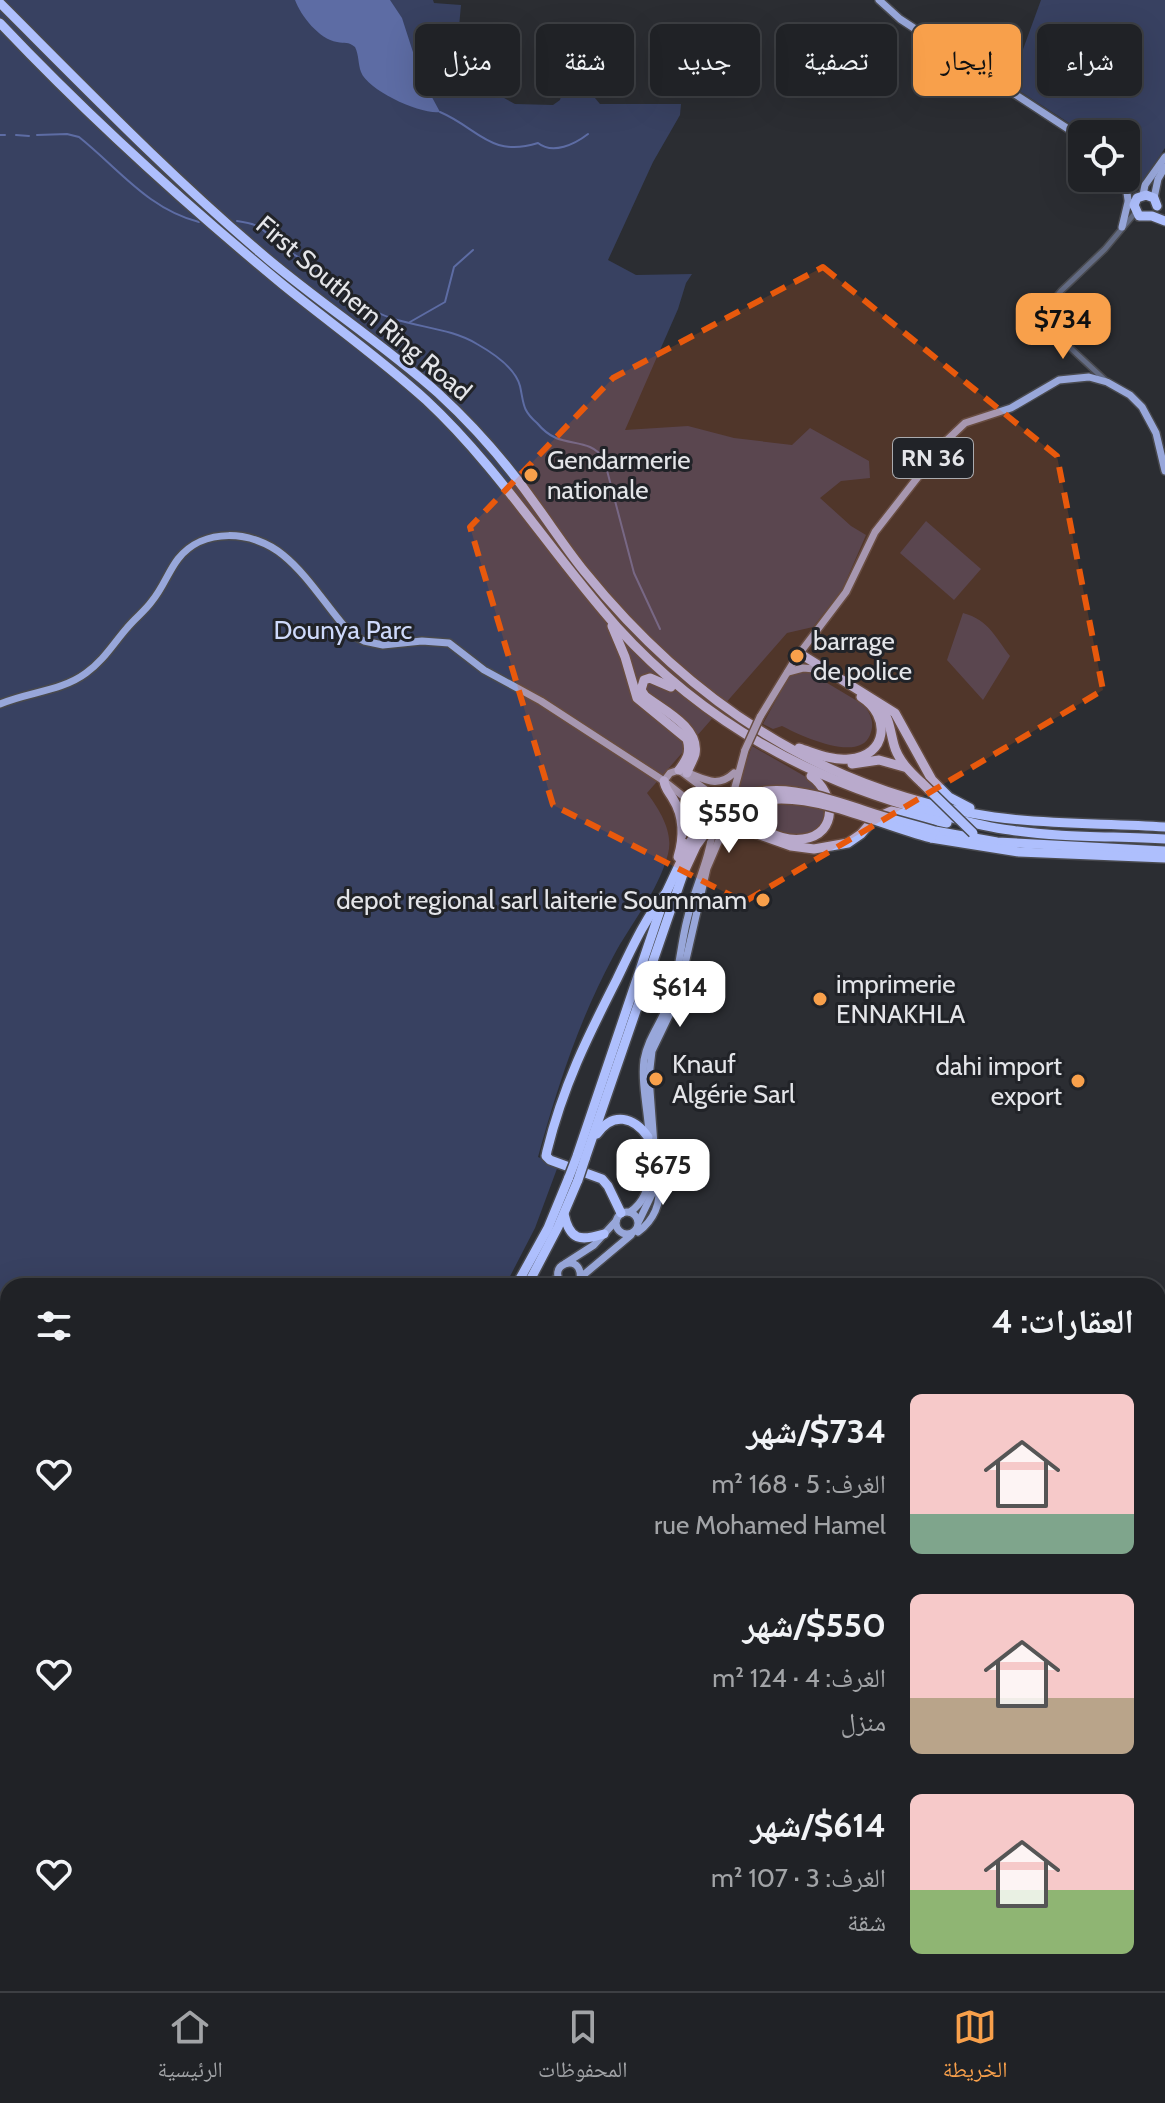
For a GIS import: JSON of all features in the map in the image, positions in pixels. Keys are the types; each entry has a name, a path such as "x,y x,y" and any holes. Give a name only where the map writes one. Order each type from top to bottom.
{"highway":[{"name":"First Southern Ring Road","path":"0,3 93,96 269,260 440,395 490,448 584,571 647,642 721,706 778,742 843,774 948,808 996,817 1165,827"},
{"name":"First Southern Ring Road","path":"0,23 163,180 282,283 402,378 445,418 488,466 592,597 644,655 710,712 778,755 829,780 881,799 1014,831 1165,839"},
{"path":"1152,216 1153,199 1136,199 1131,204 1143,218 1152,216 1165,221"},
{"path":"531,1278 564,1213 675,871 682,839 676,773 688,757 690,748 687,739 637,698 617,636 592,597"},
{"path":"800,652 814,666 869,702 882,726 875,746 865,755 845,760 816,754"},
{"path":"814,666 895,713 927,774 943,792 963,805 996,817"},
{"path":"676,773 696,750 694,740 688,730 645,696 641,684 650,678 663,681 710,712"},
{"path":"872,697 886,714 894,747 910,771 973,833 997,842"},
{"path":"778,742 844,765 879,760 893,762 910,771"},
{"path":"733,805 759,827 788,839 808,838 822,830 830,813 829,796 825,789 807,773 778,755"},
{"path":"675,871 705,822 725,807 752,794 781,789 835,799 933,834 1019,852 1165,858"},
{"path":"728,824 791,846 814,849 848,843 875,818 891,811 946,823 964,821"},
{"path":"933,834 997,842 1165,851"},
{"path":"590,1143 693,844"},
{"path":"622,1216 605,1182 546,1156 572,1070 647,919 666,893"},
{"path":"581,1157 604,1125 620,1118 637,1124 648,1137"},
{"path":"520,1278 573,1179"},
{"path":"564,1213 568,1230 575,1236 588,1239 604,1234"}],"main road":[{"path":"879,0 900,19 1068,129"},
{"path":"1153,199 1165,157"},
{"path":"1153,199 1165,167"},
{"path":"1122,227 1131,204 1128,192"},
{"name":"RN 36","path":"733,805 745,750 786,673 846,592 875,532 958,428 1011,408 1059,380 1089,377 1107,382"},
{"path":"1107,382 1130,395 1142,407 1156,433 1165,471"},
{"path":"0,704 70,682 88,672 111,651 128,626 151,603 187,550 211,537 236,536 254,540 280,553 351,634 378,645 422,641 449,643 484,670 541,701 645,769 714,783 734,773"},
{"path":"786,673 814,666"},
{"name":"RN 36","path":"718,799 742,760"},
{"path":"583,1278 646,1226 656,1211 659,1195 655,1182 649,1077 651,1057 677,999 706,874 734,817 733,805 676,773"},
{"path":"676,773 711,820 728,824"},
{"path":"559,1278 560,1267 588,1249 639,1204 649,1184 651,1168 643,1079 646,1053 671,995 687,918 710,847 711,804 718,799"},
{"path":"635,1233 655,1182"},
{"path":"622,1216 639,1221"},
{"path":"622,1216 618,1229 622,1233 635,1233"},
{"path":"566,1263 576,1265 577,1278"}],"street":[{"path":"1107,382 1038,318 1105,249 1122,227 1131,204"}],"highlighted area":[{"path":"823,267 1057,456 1103,690 744,902 553,805 470,527 613,378"}],"green space":[{"name":"Dounya Parc","path":"0,0 433,0 434,3 461,5 459,24 415,24 415,96 500,96 515,104 553,105 561,96 593,96 600,104 681,104 680,115 653,162 608,260 636,275 692,274 625,430 688,426 734,438 792,445 810,428 869,461 870,478 841,481 820,498 866,535 842,590 813,627 787,633 647,793 667,829 668,854 651,894 601,981 570,1055 538,1157 558,1166 535,1228 509,1278 0,1278"},
{"path":"1041,0 1165,0 1165,148 1140,185 1140,120 1068,122 1021,92 1021,55"},
{"path":"926,521 981,569 954,600 900,553"},
{"path":"963,613 985,625 1010,656 983,700 947,660"},
{"path":"807,671 864,705 872,727 864,743 854,747 829,745 782,726 773,729 763,724 789,676"},
{"path":"752,746 820,785 829,809 820,827 810,834 788,835 766,826 738,805 735,793"}],"shaded area":[{"path":"295,0 390,0 402,18 415,58 415,96 431,96 440,112 409,106 374,87 361,72 355,47 330,40 317,32"}],"waterway":[{"path":"440,112 485,139 508,147 538,143 557,148 588,134"},
{"path":"37,135 67,134 79,137 149,198 164,208 199,222"},
{"path":"0,135 5,135"},
{"path":"16,135 29,136"},
{"path":"237,221 259,227 373,310 398,320 452,333 490,352 513,373 526,410 543,430 556,438 588,446 599,453 604,459 634,573 660,629"},
{"path":"410,322 445,302 454,267 473,250"}],"place":[{"name":"Gendarmerie nationale","path":"531,475"},
{"name":"barrage de police","path":"797,656"},
{"name":"depot regional sarl laiterie Soummam","path":"763,900"},
{"name":"imprimerie ENNAKHLA","path":"820,999"},
{"name":"Knauf Algérie Sarl","path":"656,1079"},
{"name":"dahi import export","path":"1078,1081"}]}
